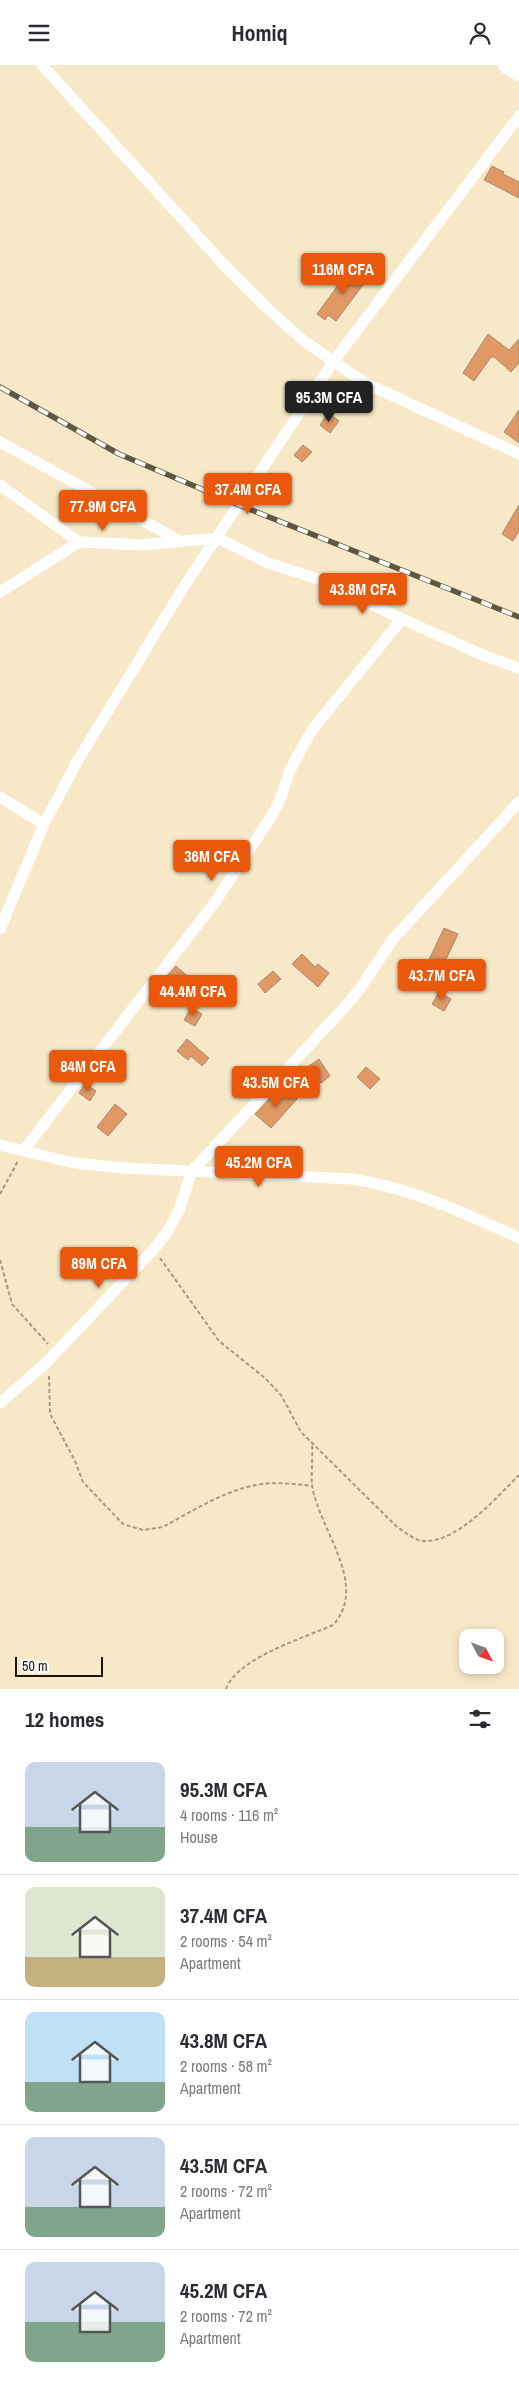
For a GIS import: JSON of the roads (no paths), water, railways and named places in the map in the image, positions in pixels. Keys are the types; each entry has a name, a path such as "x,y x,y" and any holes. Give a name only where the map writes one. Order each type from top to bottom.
{"main road":[{"path":"507,65 519,72"}],"street":[{"path":"42,65 227,268 273,314 333,362 365,383 519,454"},
{"path":"0,929 44,824 120,688 333,362 519,117"},
{"path":"0,442 180,541"},
{"path":"0,485 79,543 113,546 217,538 268,563 324,581 402,619 485,656 519,668"},
{"path":"0,592 79,543"},
{"path":"24,1150 215,902 280,801 290,770 312,729 402,619"},
{"path":"0,797 44,824"},
{"path":"0,1403 45,1364 154,1249 168,1231 180,1209 192,1171 344,1009 359,990 392,939 519,802"},
{"path":"0,1145 74,1163 124,1168 352,1179 385,1184 446,1205 519,1237"}],"railway":[{"path":"0,387 119,454 239,505 519,617"}]}
